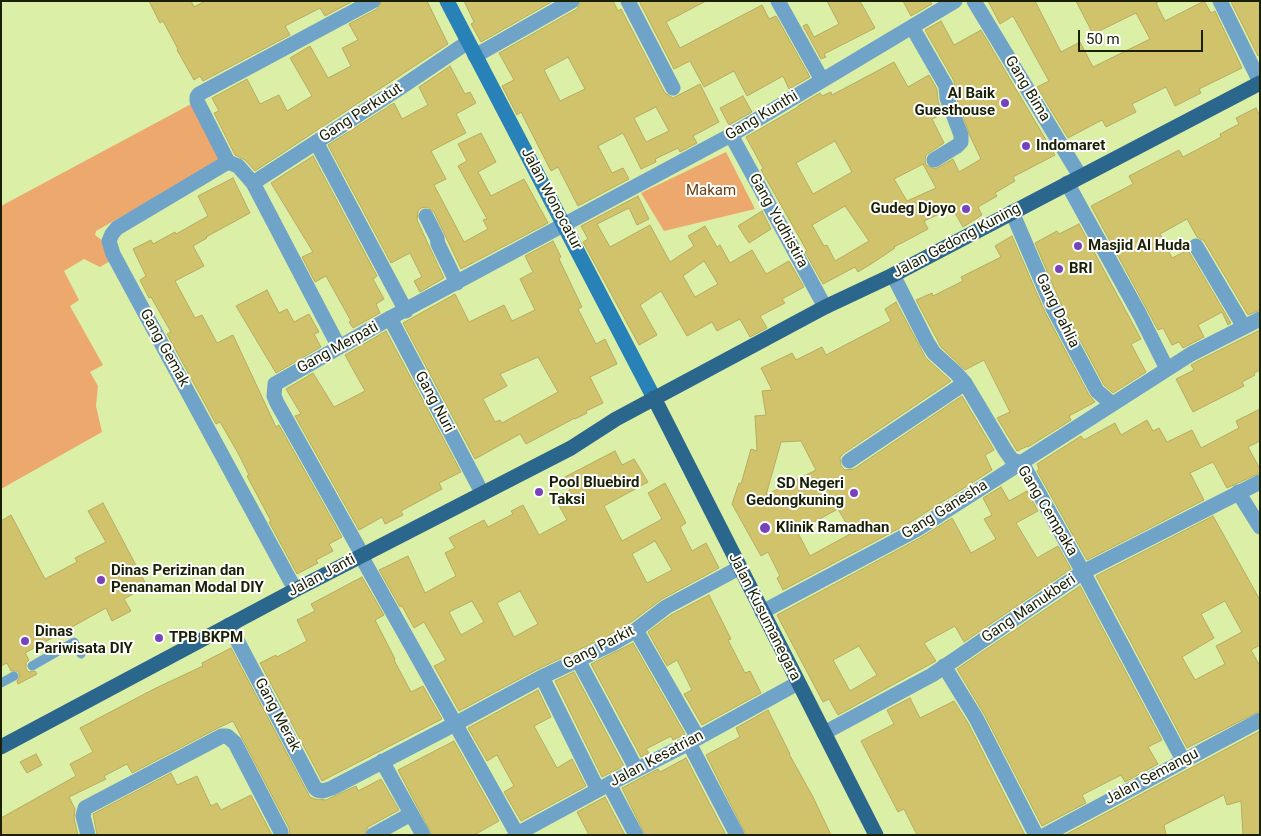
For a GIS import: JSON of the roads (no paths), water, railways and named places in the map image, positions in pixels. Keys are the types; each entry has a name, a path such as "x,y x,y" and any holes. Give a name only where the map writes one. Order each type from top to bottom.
{"main road":[{"name":"Jalan Gedong Kuning","path":"654,398 825,307 893,275 1260,82"},
{"name":"Jalan Janti","path":"1,737 291,582 359,552 571,448 616,419 654,398"},
{"name":"Jalan Kusumanegara","path":"654,398 876,835"},
{"name":"Jalan Janti","path":"1,747 229,625 478,485 574,435 616,419"}],"street":[{"path":"339,347 253,183 238,166 228,162 197,101 199,94 373,1"},
{"name":"Jalan Wonocatur","path":"446,1 565,224 654,398"},
{"path":"475,56 546,8 572,1"},
{"path":"628,1 673,88"},
{"path":"778,1 822,80"},
{"name":"Gang Kunthi","path":"565,224 730,135 955,1"},
{"name":"Gang Bima","path":"974,1 1073,179 1167,369"},
{"path":"1220,1 1260,82"},
{"path":"912,27 946,86 947,98 961,135 961,142 934,160"},
{"name":"Gang Perkutut","path":"253,183 468,42"},
{"name":"Gang Yudhistira","path":"730,135 825,307"},
{"path":"316,142 406,311"},
{"name":"Gang Gemak","path":"228,162 117,228 109,242 113,254 291,582"},
{"name":"Gang Dahlia","path":"1012,212 1053,308 1097,391 1112,404"},
{"path":"426,216 457,283"},
{"name":"Gang Merpati","path":"359,552 274,396 275,384 390,318 565,224"},
{"path":"1196,246 1244,327"},
{"name":"Gang Cempaka","path":"893,275 934,353 964,383 1012,460 1022,463 1083,572 1183,760"},
{"name":"Gang Nuri","path":"390,318 478,485"},
{"name":"Gang Ganesha","path":"762,612 916,530 1191,354 1260,319"},
{"path":"849,460 964,383"},
{"name":"Gang Manukberi","path":"824,733 932,674 1083,572 1260,482"},
{"path":"1238,492 1260,527"},
{"path":"359,552 455,724 524,833"},
{"name":"Gang Parkit","path":"332,788 542,677 636,630 666,608 739,568"},
{"name":"Gang Merak","path":"229,625 315,788 320,791 332,788"},
{"path":"636,630 693,741 738,835"},
{"path":"578,660 637,770"},
{"path":"944,666 976,718 1036,835"},
{"path":"542,677 604,787 636,835"},
{"name":"Jalan Kesatrian","path":"524,833 604,787 693,741 798,683"},
{"name":"Jalan Semangu","path":"1045,835 1260,720"},
{"path":"88,835 83,816 85,808 222,736 227,736 234,743 280,834"},
{"path":"382,762 423,835"},
{"path":"373,835 411,814"}],"lane":[{"path":"32,666 74,642 81,654"},
{"path":"1,683 14,676"}],"place":[{"name":"Al Baik Guesthouse","path":"1005,103"},
{"name":"Indomaret","path":"1026,146"},
{"name":"Gudeg Djoyo","path":"966,209"},
{"name":"Masjid Al Huda","path":"1078,246"},
{"name":"BRI","path":"1059,269"},
{"name":"Pool Bluebird Taksi","path":"539,492"},
{"name":"SD Negeri Gedongkuning","path":"854,493"},
{"name":"Klinik Ramadhan","path":"765,528"},
{"name":"Dinas Perizinan dan Penanaman Modal DIY","path":"101,580"},
{"name":"TPB BKPM","path":"159,638"},
{"name":"Dinas Pariwisata DIY","path":"25,641"}],"park label":[{"name":"Makam","path":"711,191"}]}
